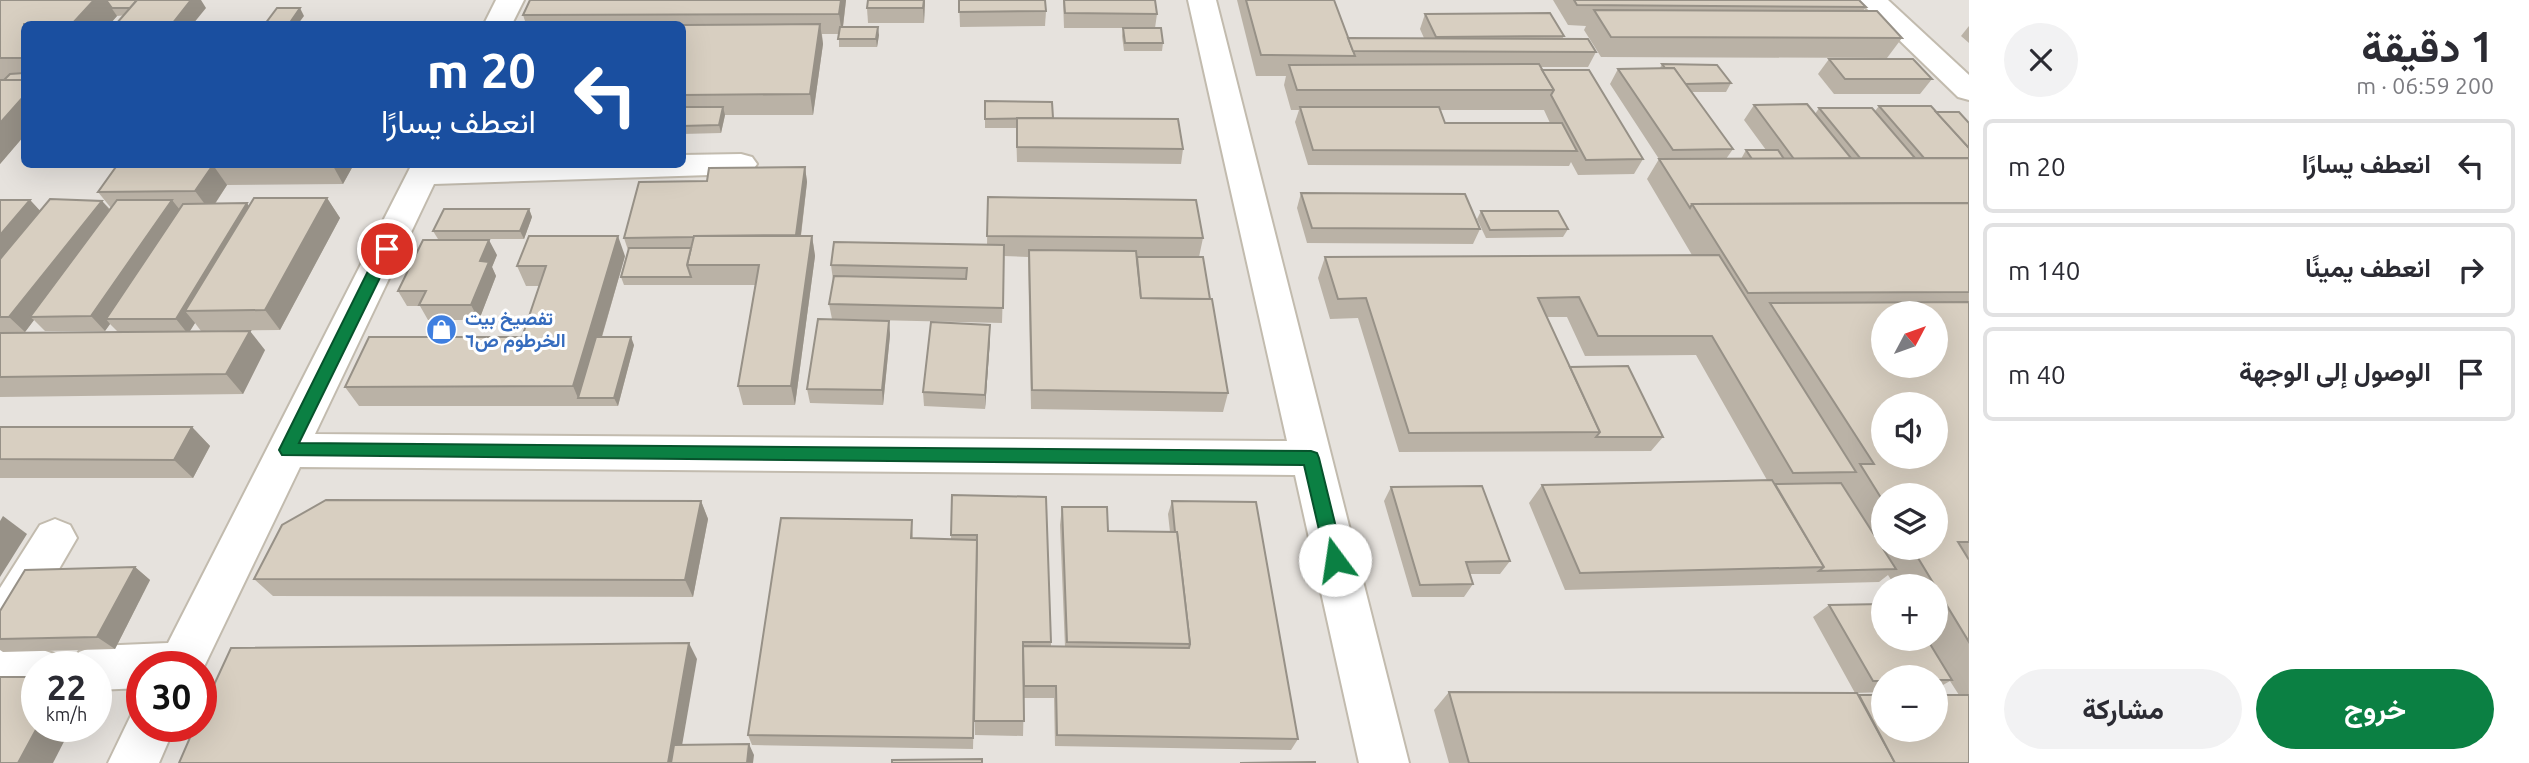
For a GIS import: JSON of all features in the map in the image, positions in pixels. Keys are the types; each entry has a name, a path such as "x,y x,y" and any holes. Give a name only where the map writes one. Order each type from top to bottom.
{"street":[{"path":"500,21 510,0"},
{"path":"1202,0 1384,763"},
{"path":"1872,0 1969,91"},
{"path":"686,165 741,164"},
{"path":"188,651 426,169 489,168"},
{"path":"288,450 1311,458"},
{"path":"0,628 55,538"},
{"path":"0,671 21,670"},
{"path":"134,763 144,742"}],"shaded area":[{"path":"0,0 1969,0 1969,763 0,763"}],"building":[{"path":"0,0 94,0 75,21 21,21 21,58 0,58"},
{"path":"106,0 137,0 130,8 112,8"},
{"path":"137,0 191,0 174,21 119,21"},
{"path":"530,0 841,0 839,14 523,15"},
{"path":"868,0 924,0 923,8 867,8"},
{"path":"959,0 1045,0 1046,11 959,12"},
{"path":"1064,0 1155,0 1157,14 1065,13"},
{"path":"1246,0 1334,0 1355,56 1261,55"},
{"path":"1574,0 1859,0 1866,7 1577,5"},
{"path":"277,8 300,8 291,21 267,21"},
{"path":"1594,10 1877,11 1902,38 1611,37"},
{"path":"1550,13 1564,36 1436,37 1425,14"},
{"path":"820,24 810,94 686,95 686,25"},
{"path":"840,27 878,27 876,39 838,39"},
{"path":"1123,28 1161,28 1163,43 1125,43"},
{"path":"1348,38 1588,39 1596,52 1353,51"},
{"path":"1829,59 1913,59 1932,79 1845,79"},
{"path":"1539,64 1554,90 1297,90 1289,65"},
{"path":"1662,64 1717,65 1731,83 1685,84 1674,68 1665,68"},
{"path":"1674,68 1733,149 1673,150 1618,69"},
{"path":"1542,70 1589,70 1643,159 1586,160 1551,95 1554,90"},
{"path":"21,73 21,80 4,80 10,74"},
{"path":"0,80 21,80 21,99 0,123"},
{"path":"985,101 1052,102 1053,118 985,119"},
{"path":"1807,104 1851,158 1794,159 1754,105"},
{"path":"1879,106 1931,106 1969,148 1969,158 1924,158"},
{"path":"686,107 723,107 719,125 686,126"},
{"path":"1300,107 1439,107 1445,123 1562,123 1577,151 1313,150"},
{"path":"1819,108 1872,108 1915,158 1860,158"},
{"path":"1936,112 1959,112 1969,123 1969,148"},
{"path":"1017,118 1178,119 1183,149 1017,147"},
{"path":"1746,150 1778,150 1784,159 1752,159"},
{"path":"1969,158 1969,203 1692,204 1690,208 1659,159"},
{"path":"805,167 796,235 624,238 639,182 707,181 709,168"},
{"path":"115,168 211,168 195,191 98,192"},
{"path":"1301,193 1465,194 1480,229 1312,228"},
{"path":"988,197 1196,200 1203,238 987,236"},
{"path":"254,198 327,198 265,310 185,311"},
{"path":"50,199 102,201 9,317 0,317 0,259"},
{"path":"0,200 30,200 0,235"},
{"path":"117,200 172,200 91,316 30,317"},
{"path":"247,203 176,319 106,319 183,204"},
{"path":"1969,203 1969,292 1748,293 1692,204"},
{"path":"444,209 529,209 520,231 433,231"},
{"path":"1481,211 1558,211 1568,229 1490,230"},
{"path":"529,236 618,236 573,386 345,387 369,337 522,337 546,266 517,266"},
{"path":"694,236 812,236 791,386 738,386 759,265 687,265"},
{"path":"423,240 489,240 480,261 489,262 471,305 419,305 426,291 398,291"},
{"path":"834,242 1004,245 1003,308 829,304 834,276 966,279 967,268 831,265"},
{"path":"629,248 691,248 687,265 691,277 621,277"},
{"path":"1029,250 1136,251 1141,298 1212,299 1228,393 1032,390"},
{"path":"1719,255 1856,472 1793,473 1712,336 1598,336 1579,297 1538,298 1600,432 1409,433 1366,298 1338,299 1325,257"},
{"path":"1137,257 1203,257 1210,299 1141,298"},
{"path":"1871,302 1871,378 1948,378 1948,302 1969,302 1969,542 1958,542 1969,560 1969,642 1948,607 1948,574 1928,574 1919,560 1948,560 1948,483 1872,483 1860,464 1871,464 1871,469 1948,469 1948,392 1871,392 1871,459 1770,303"},
{"path":"818,319 889,321 882,390 807,389"},
{"path":"931,322 990,325 985,395 923,392"},
{"path":"250,331 226,374 0,377 0,333"},
{"path":"596,337 631,337 614,398 578,398"},
{"path":"1628,366 1663,437 1596,437 1600,432 1570,367"},
{"path":"0,427 192,427 174,460 0,459"},
{"path":"1772,480 1824,567 1580,573 1542,485"},
{"path":"1841,483 1871,530 1871,560 1890,560 1896,569 1819,571 1824,567 1775,484"},
{"path":"1482,486 1510,561 1466,562 1473,584 1420,585 1391,487"},
{"path":"952,495 1046,497 1051,642 1023,642 1024,721 974,721 977,535 951,535"},
{"path":"326,500 701,501 685,580 254,579 282,525"},
{"path":"1172,501 1256,502 1298,739 1057,735 1056,686 1024,686 1023,646 1189,648"},
{"path":"1062,507 1107,507 1108,531 1177,532 1190,644 1067,642"},
{"path":"781,518 912,520 911,538 977,540 973,738 748,735"},
{"path":"135,567 97,637 0,639 0,611 25,570"},
{"path":"1871,604 1871,651 1934,651 1943,665 1871,665 1871,678 1829,605"},
{"path":"689,643 668,763 179,763 188,742 217,742 217,678 231,648"},
{"path":"0,677 21,677 21,742 29,742 18,763 0,763"},
{"path":"1449,692 1857,693 1871,719 1871,742 1884,742 1895,763 1469,763"},
{"path":"1859,695 1871,695 1871,718"},
{"path":"1948,695 1969,695 1969,763 1895,763 1884,742 1948,742"},
{"path":"749,744 747,763 671,763 674,745"},
{"path":"982,759 982,763 892,763 892,760"},
{"path":"1315,762 1315,763 1240,763"}],"place":[{"name":"تفصيخ بيت الخرطوم ص٦","path":"442,329"}],"route":[{"path":"387,249 288,450 1311,458 1335,560"}]}
